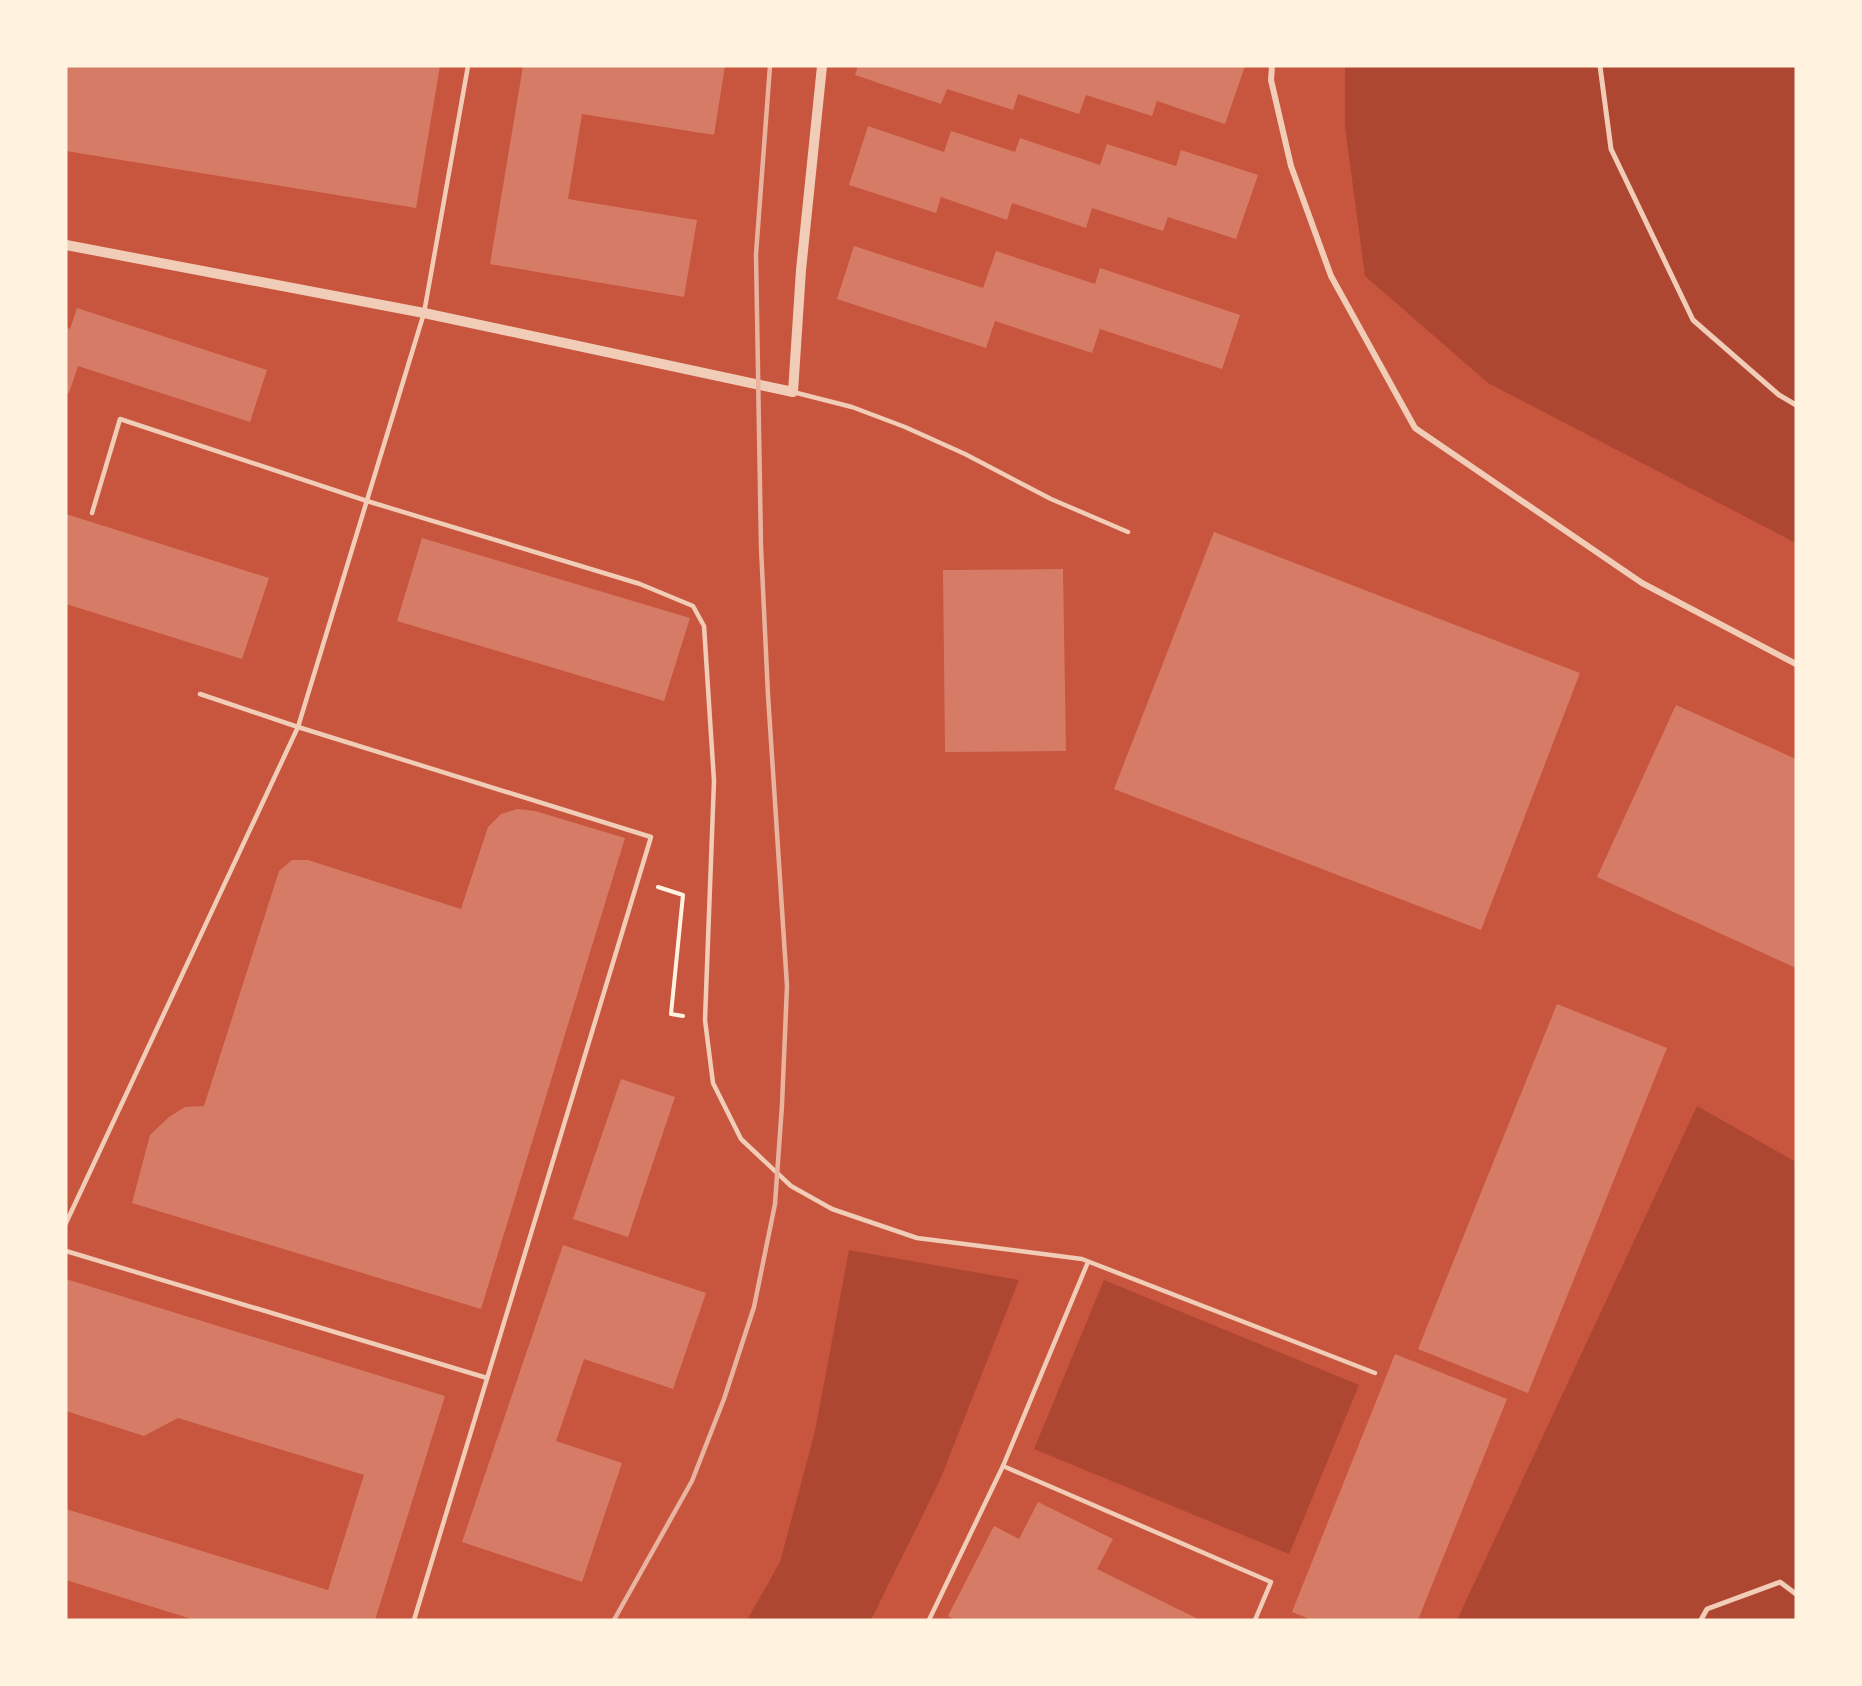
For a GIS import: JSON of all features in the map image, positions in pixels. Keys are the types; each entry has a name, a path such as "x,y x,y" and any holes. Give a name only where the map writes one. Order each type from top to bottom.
{"street":[{"path":"66,246 424,314 793,392 801,270 822,66"},
{"path":"1272,66 1271,80 1291,166 1331,276 1415,428 1642,583 1796,664"},
{"path":"1600,66 1611,149 1693,321 1779,395 1796,405"},
{"path":"1701,1620 1707,1609 1780,1582 1796,1594"}],"lane":[{"path":"66,1223 298,728 424,314 468,66"},
{"path":"793,392 852,407 905,427 965,454 1051,500 1128,532"},
{"path":"92,513 120,419 367,501 640,584 693,606 704,626 714,781 705,1020 713,1083 741,1139 791,1186 832,1209 918,1238 1082,1259 1375,1373"},
{"path":"200,694 298,728 651,837 414,1620"},
{"path":"66,1251 487,1378"},
{"path":"929,1620 1003,1466 1088,1262"},
{"path":"1003,1466 1271,1582 1255,1620"}],"path":[{"path":"671,1014 683,895"}],"shaded area":[{"path":"1345,66 1796,66 1796,543 1488,383 1365,276 1345,127"},
{"path":"1697,1106 1796,1162 1796,1620 1457,1620"},
{"path":"849,1250 1019,1280 940,1480 871,1620 747,1620 780,1562 815,1431"},
{"path":"1104,1280 1359,1385 1289,1554 1034,1449"}],"building":[{"path":"66,66 440,66 416,208 66,151"},
{"path":"523,66 725,66 714,135 582,114 568,199 697,220 684,297 490,264"},
{"path":"858,66 1245,66 1225,124 1157,101 1152,116 1086,95 1079,114 1018,94 1013,110 947,89 941,104 855,75"},
{"path":"868,126 944,152 951,131 1015,152 1020,138 1100,165 1107,144 1176,166 1181,150 1258,175 1236,239 1168,217 1163,231 1092,208 1086,228 1012,203 1007,220 941,197 936,213 849,185"},
{"path":"854,246 983,288 996,251 1095,284 1100,268 1240,315 1222,369 1100,329 1092,353 995,321 986,348 837,299"},
{"path":"77,308 267,370 250,422 78,366 69,393 66,392 66,327 70,329"},
{"path":"66,514 269,578 242,659 66,604"},
{"path":"1214,532 1580,673 1481,930 1114,789"},
{"path":"422,538 690,618 664,701 397,621"},
{"path":"1063,569 1066,751 945,752 943,570"},
{"path":"1676,705 1796,759 1796,968 1597,877"},
{"path":"517,809 535,811 625,838 481,1309 132,1203 150,1135 169,1117 185,1107 204,1106 279,871 292,860 308,860 461,909 488,827 501,814"},
{"path":"1557,1004 1667,1048 1528,1393 1418,1349"},
{"path":"621,1079 675,1097 628,1237 573,1219"},
{"path":"563,1245 706,1293 673,1389 584,1359 556,1441 622,1463 582,1582 462,1542"},
{"path":"66,1279 445,1396 375,1620 195,1620 66,1580 66,1509 328,1590 364,1475 178,1418 144,1436 66,1411"},
{"path":"1395,1354 1507,1399 1418,1620 1312,1620 1292,1612"},
{"path":"1038,1502 1113,1539 1097,1569 1200,1620 956,1620 948,1616 994,1526 1019,1539"}],"railway":[{"path":"614,1620 692,1481 724,1399 754,1307 775,1204 787,986 761,547 756,254 770,66"}]}
